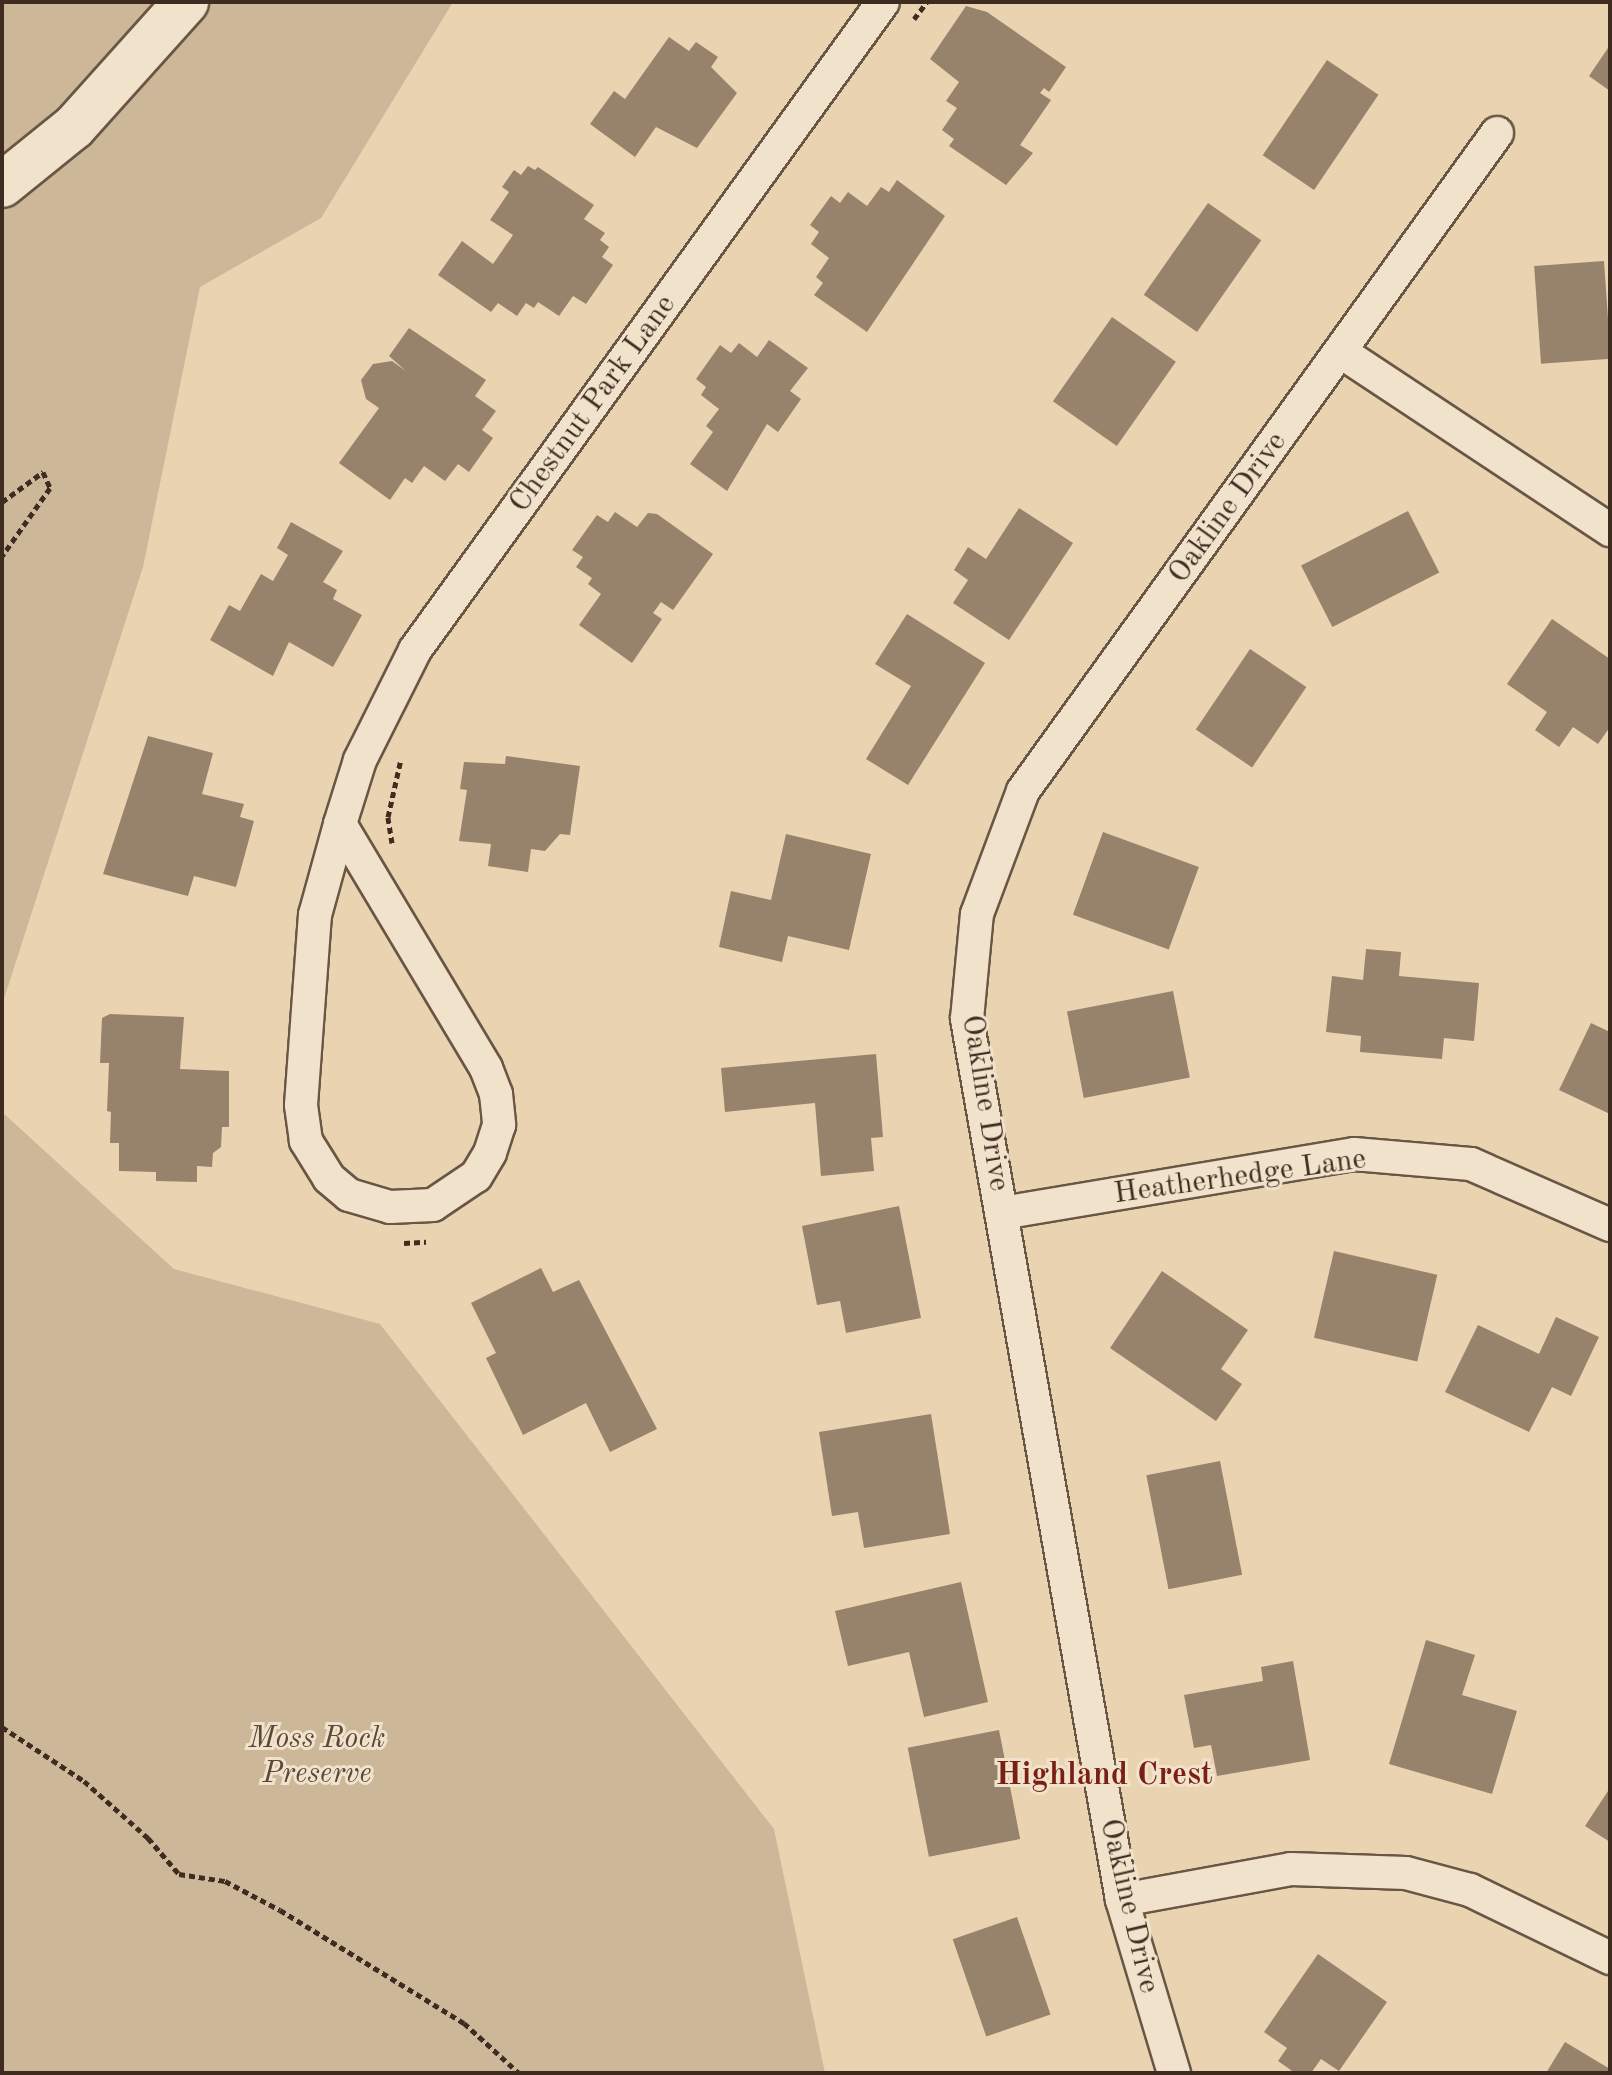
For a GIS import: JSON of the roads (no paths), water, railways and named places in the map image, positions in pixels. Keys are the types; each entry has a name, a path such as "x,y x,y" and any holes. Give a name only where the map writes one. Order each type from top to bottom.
{"street":[{"path":"2,185 74,127 186,2"},
{"name":"Chestnut Park Lane","path":"340,824 486,1068 496,1094 499,1125 490,1153 476,1176 433,1205 390,1207 349,1195 329,1178 306,1141 301,1105 315,915 340,824 360,760 415,650 883,2"},
{"name":"Oakline Drive","path":"1174,2073 1122,1900 967,1019 977,914 1023,791 1497,133"},
{"path":"1341,352 1610,530"},
{"name":"Heatherhedge Lane","path":"1002,1213 1354,1154 1471,1164 1610,1225"},
{"path":"1122,1900 1291,1869 1406,1873 1470,1890 1610,1958"}],"district":[{"name":"Highland Crest","path":"1104,1776"}],"park label":[{"name":"Moss Rock Preserve","path":"317,1756"}]}
